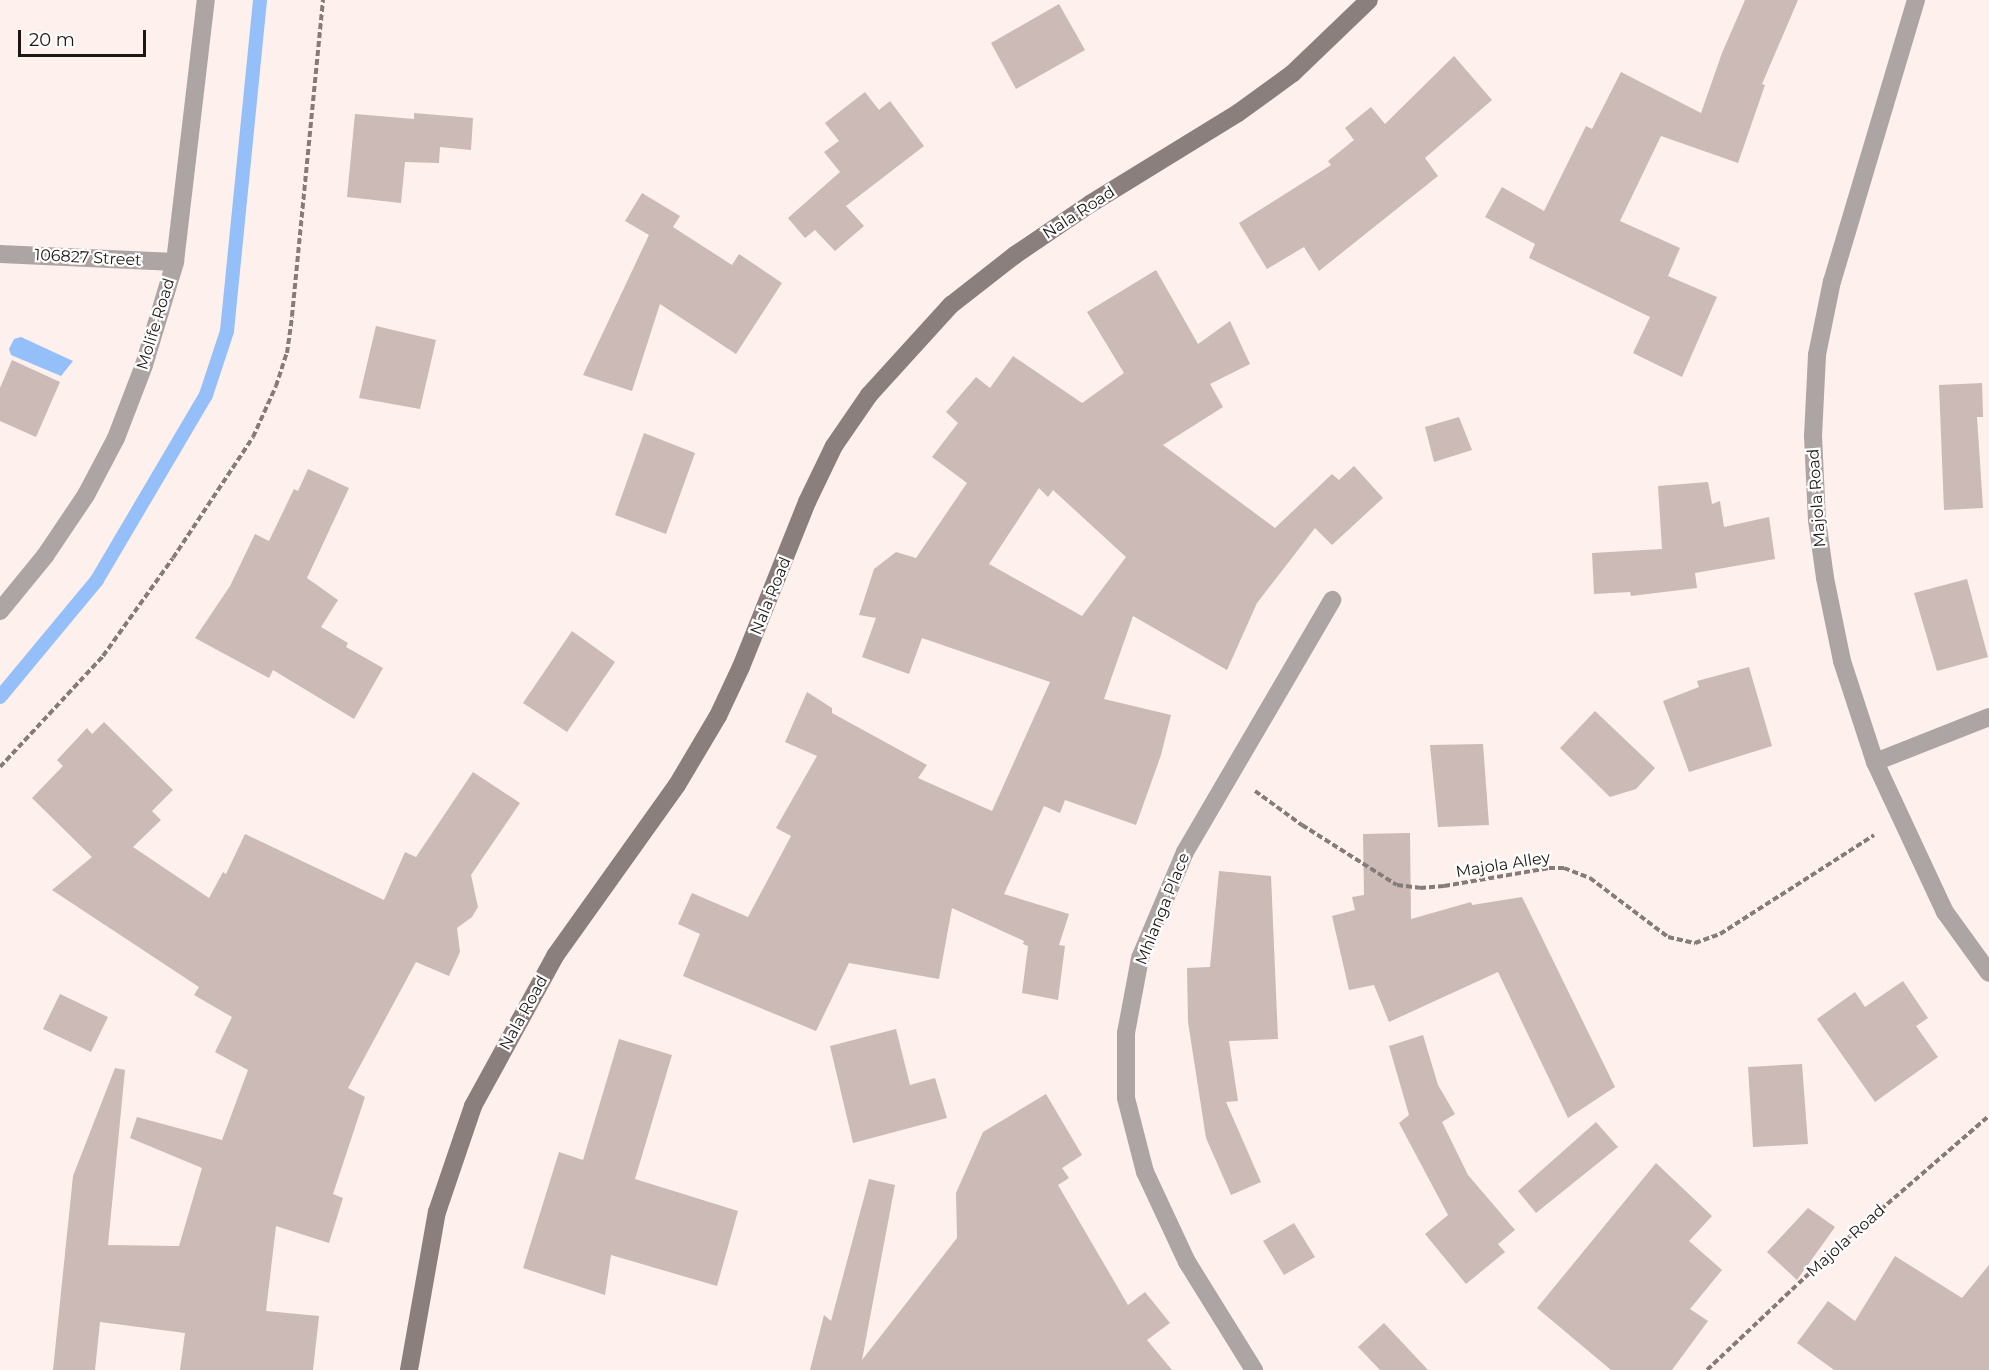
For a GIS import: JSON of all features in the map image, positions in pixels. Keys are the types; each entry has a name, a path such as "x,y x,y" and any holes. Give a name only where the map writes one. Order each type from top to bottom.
{"street":[{"name":"Molife Road","path":"0,610 45,556 86,495 116,438 144,365 175,262 207,0"},
{"name":"Nala Road","path":"409,1370 437,1212 473,1106 555,956 677,785 718,716 741,668 807,502 834,446 868,395 951,305 1015,255 1090,204 1238,113 1293,73 1369,0"},
{"name":"Majola Road","path":"1916,0 1832,281 1817,355 1813,424 1817,520 1825,578 1842,661 1875,762 1945,912 1989,973"},
{"name":"106827 Street","path":"0,254 175,262"},
{"name":"Mhlanga Place","path":"1254,1370 1187,1262 1149,1182 1125,1098 1126,1033 1140,958 1185,852 1332,600"},
{"path":"1875,762 1989,717"}],"path":[{"path":"0,767 104,656 173,558 253,436 276,386 287,353 292,316 323,0"},
{"name":"Majola Alley","path":"1230,773 1302,825 1396,885 1420,888 1444,886 1549,868 1564,868 1590,878 1668,937 1695,944 1720,934 1812,872 1900,819"},
{"name":"Majola Road","path":"1707,1370 1833,1251 1989,1116"}],"water":[{"path":"21,337 73,361 61,376 11,355 9,349 14,339"}],"building":[{"path":"1745,0 1798,0 1762,84 1765,85 1738,163 1661,136 1620,221 1680,248 1668,276 1717,297 1682,377 1633,353 1650,317 1529,258 1535,244 1485,217 1502,187 1544,211 1586,126 1592,129 1621,72 1701,113 1722,53"},
{"path":"1059,4 1085,50 1016,89 991,43"},
{"path":"1454,56 1492,100 1425,158 1438,176 1319,271 1304,247 1267,269 1239,223 1331,165 1328,161 1354,140 1345,128 1371,107 1385,124"},
{"path":"865,92 879,110 890,101 924,146 846,206 864,226 835,251 815,230 805,238 788,218 840,172 824,152 839,141 825,123"},
{"path":"414,113 473,118 471,150 440,147 439,163 405,162 401,203 347,197 355,114 414,119"},
{"path":"642,193 680,216 673,227 732,265 739,254 782,283 736,354 660,304 632,391 583,375 649,235 625,221"},
{"path":"1156,270 1198,344 1230,321 1250,364 1210,384 1223,407 1163,445 1275,528 1332,474 1339,480 1354,466 1383,498 1332,545 1315,528 1257,603 1227,670 1133,616 1104,699 1171,715 1161,755 1136,825 1065,800 1060,813 1044,806 1004,894 1069,914 1059,945 1065,946 1058,1000 1022,993 1028,946 1023,944 1024,941 952,908 939,979 849,963 816,1031 683,976 700,934 678,924 692,893 748,917 791,836 776,828 817,756 785,742 807,692 832,708 832,713 927,765 918,778 992,811 1050,682 922,638 909,674 862,657 876,618 859,615 874,569 896,552 916,558 967,483 932,457 958,423 946,412 976,377 990,388 1013,356 1082,403 1124,373 1087,312","holes":["1039,488 1048,497 1053,490 1126,557 1082,616 989,564"]},
{"path":"376,326 436,340 420,409 359,398"},
{"path":"12,360 60,382 36,437 0,421 0,388"},
{"path":"1982,383 1983,417 1977,417 1983,508 1944,510 1939,385"},
{"path":"1459,417 1472,450 1434,462 1425,427"},
{"path":"644,433 695,453 666,534 615,515"},
{"path":"308,469 349,488 307,578 338,600 321,627 348,643 346,647 383,668 354,719 273,670 269,678 195,638 230,586 255,534 269,541 294,489 298,491"},
{"path":"1708,482 1712,504 1720,501 1724,527 1769,517 1775,559 1695,573 1697,588 1631,596 1630,592 1594,594 1592,553 1662,549 1658,486"},
{"path":"1967,579 1988,657 1937,671 1914,593"},
{"path":"572,631 615,662 567,732 523,703"},
{"path":"1749,667 1772,746 1689,772 1663,701 1699,687 1697,681"},
{"path":"1595,711 1655,768 1636,789 1610,797 1560,748"},
{"path":"104,722 173,790 152,811 161,820 133,847 209,898 223,872 226,874 245,834 384,900 405,852 416,857 473,772 520,803 471,875 478,907 472,917 457,928 460,952 449,976 416,962 348,1088 365,1097 333,1194 343,1198 329,1243 276,1226 266,1311 319,1316 313,1370 180,1370 185,1333 100,1322 95,1370 53,1370 73,1176 115,1068 125,1070 108,1245 179,1246 202,1168 130,1138 137,1117 222,1140 248,1070 215,1052 232,1017 194,995 199,987 52,890 92,857 32,798 63,766 57,760 87,728 92,734"},
{"path":"1483,744 1489,825 1438,827 1430,745"},
{"path":"1410,833 1411,919 1471,902 1472,905 1522,897 1615,1087 1568,1118 1498,972 1389,1022 1374,985 1349,990 1332,916 1355,910 1352,897 1364,895 1363,834"},
{"path":"1219,871 1271,876 1278,1039 1229,1041 1238,1101 1226,1102 1261,1182 1231,1195 1206,1138 1188,1022 1187,968 1210,967"},
{"path":"1903,981 1928,1018 1916,1026 1938,1057 1875,1102 1817,1019 1855,992 1865,1007"},
{"path":"60,994 108,1017 91,1052 43,1029"},
{"path":"896,1029 910,1085 935,1078 947,1118 853,1143 830,1046"},
{"path":"1423,1035 1438,1085 1455,1114 1442,1122 1468,1175 1515,1230 1498,1244 1505,1252 1466,1284 1425,1234 1448,1215 1399,1123 1409,1115 1389,1046"},
{"path":"619,1039 672,1055 635,1179 738,1211 717,1286 611,1255 605,1295 523,1268 559,1152 583,1160"},
{"path":"1802,1064 1808,1144 1753,1147 1748,1067"},
{"path":"1046,1094 1082,1155 1062,1168 1069,1178 1058,1185 1128,1305 1145,1292 1170,1323 1147,1340 1172,1370 810,1370 824,1315 831,1321 869,1179 895,1185 862,1360 957,1238 956,1193 983,1132"},
{"path":"1596,1122 1618,1147 1536,1213 1518,1191"},
{"path":"1656,1163 1712,1216 1689,1241 1722,1270 1690,1309 1708,1321 1672,1370 1611,1370 1537,1308"},
{"path":"1808,1208 1835,1227 1797,1280 1767,1252"},
{"path":"1294,1223 1315,1257 1284,1275 1263,1241"},
{"path":"1895,1256 1962,1298 1989,1265 1989,1370 1834,1370 1797,1343 1828,1301 1855,1321"},
{"path":"1384,1323 1428,1370 1380,1370 1358,1347"}],"waterway":[{"path":"0,697 97,580 206,395 227,331 260,0"}]}
